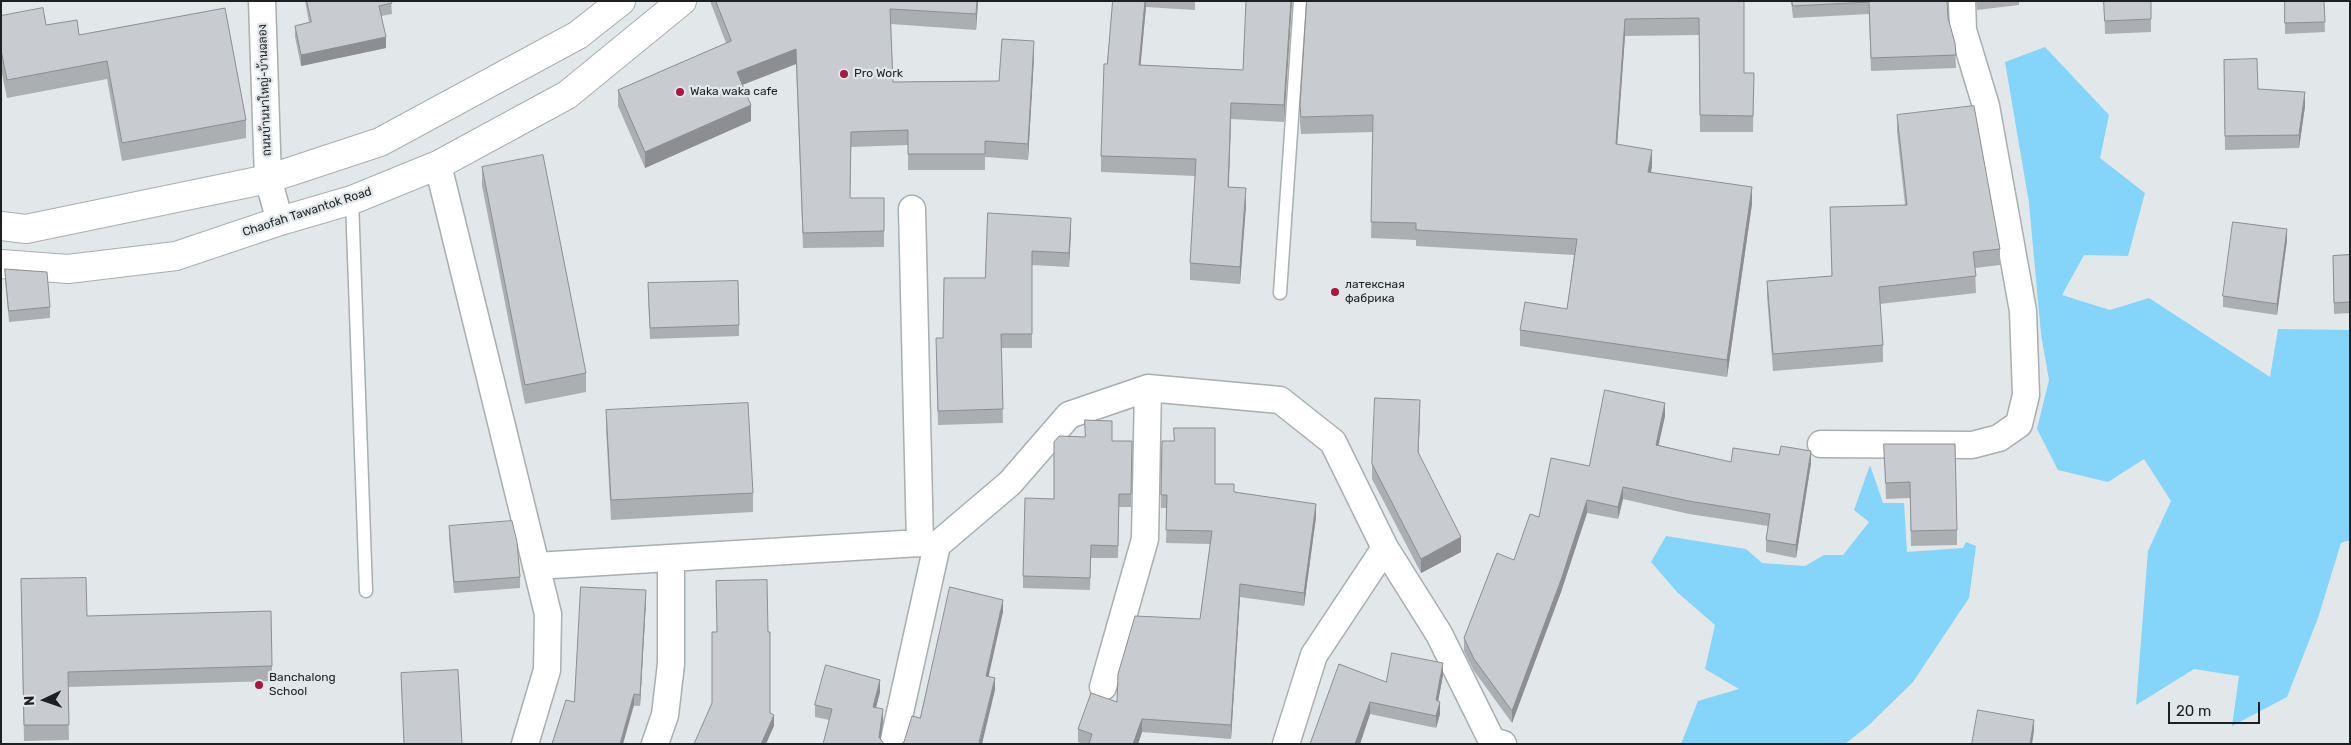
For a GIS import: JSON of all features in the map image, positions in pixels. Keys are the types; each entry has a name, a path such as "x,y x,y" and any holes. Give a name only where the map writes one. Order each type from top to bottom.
{"main road":[{"path":"1,226 26,229 268,179 380,142 578,35 620,1"},
{"name":"Chaofah Tawantok Road","path":"1,264 68,269 176,256 280,221 352,200 438,165 567,95 682,1"}],"street":[{"name":"ถนนบ้านนาใหญ่-บ้านฉลอง","path":"262,1 268,179 280,221"},
{"path":"1820,444 1972,445 1999,438 2019,424 2026,395 2023,311 1986,106 1963,30 1962,1"},
{"path":"438,165 548,614 547,670 525,744"},
{"path":"893,744 929,544 912,209"},
{"path":"536,566 929,544 1010,483 1070,415 1148,388 1280,400 1333,442 1385,548 1439,634 1492,741 1503,744"},
{"path":"1103,687 1145,539 1148,388"},
{"path":"1286,744 1314,655 1385,548"},
{"path":"655,744 665,715 671,664 672,558"}],"lane":[{"path":"1280,293 1300,1"},
{"path":"352,200 366,591"}],"shaded area":[{"path":"2045,47 2109,115 2100,158 2145,193 2128,256 2084,255 2062,295 2110,310 2149,298 2270,377 2278,329 2350,330 2350,540 2341,543 2318,618 2287,697 2232,726 2239,676 2194,669 2136,705 2148,551 2171,501 2144,459 2108,482 2058,470 2037,429 2049,380 2041,334 2029,203 2005,62"},
{"path":"1870,465 1883,503 1904,503 1907,552 1963,548 1966,542 1976,546 1969,598 1913,682 1869,725 1845,744 1681,744 1698,701 1739,689 1705,669 1715,625 1677,592 1651,562 1666,536 1746,549 1762,563 1805,566 1824,555 1843,555 1869,522 1854,510"}],"building":[{"path":"307,1 391,1 392,3 379,6 386,37 301,55 295,26 311,22"},
{"path":"716,1 977,1 976,14 890,9 893,82 999,81 1002,39 1034,41 1028,144 985,141 985,154 908,154 908,130 851,132 850,198 884,198 884,231 803,233 796,49 737,72 751,105 645,152 618,90 731,41"},
{"path":"1113,1 1145,1 1139,65 1243,70 1246,1 1291,1 1284,105 1231,103 1228,187 1246,188 1240,267 1190,263 1196,159 1101,156 1104,64 1107,64"},
{"path":"1307,1 1744,1 1744,73 1754,73 1753,116 1700,115 1699,18 1625,19 1616,144 1652,150 1648,172 1752,187 1727,360 1520,330 1525,302 1567,309 1577,239 1416,230 1416,223 1371,222 1373,115 1301,117 1300,106"},
{"path":"1792,1 1947,1 1948,18 1955,43 1956,55 1871,58 1869,2 1793,6"},
{"path":"2104,1 2151,1 2151,19 2105,21"},
{"path":"2285,1 2324,1 2325,22 2285,23"},
{"path":"43,8 46,25 77,20 79,35 225,8 246,120 122,143 107,61 7,80 1,50 1,16"},
{"path":"2257,59 2258,89 2305,92 2299,135 2225,136 2224,60"},
{"path":"1974,106 2000,249 1973,252 1976,276 1879,287 1883,345 1773,354 1767,281 1832,276 1830,207 1907,205 1897,115"},
{"path":"543,155 586,373 525,385 482,167"},
{"path":"988,213 1071,218 1069,253 1032,251 1032,334 1001,334 1003,409 938,411 936,338 943,338 944,278 985,278"},
{"path":"2233,222 2287,229 2277,304 2223,296"},
{"path":"2350,255 2350,302 2334,303 2333,256"},
{"path":"5,269 47,272 50,307 9,311"},
{"path":"738,281 739,325 650,328 648,283"},
{"path":"1605,390 1665,403 1656,445 1731,462 1733,448 1779,455 1781,446 1811,451 1796,545 1766,540 1770,514 1689,501 1623,487 1618,507 1587,500 1561,580 1512,711 1474,659 1464,638 1497,553 1514,560 1530,514 1539,517 1551,458 1589,466"},
{"path":"1375,398 1420,400 1418,452 1461,537 1421,559 1372,464"},
{"path":"748,403 753,493 611,500 606,410"},
{"path":"1085,420 1112,421 1112,441 1132,441 1131,494 1119,494 1118,546 1091,545 1090,578 1023,576 1025,498 1054,499 1054,442 1059,436 1085,437"},
{"path":"1174,428 1215,428 1215,484 1234,484 1234,492 1316,504 1304,593 1240,584 1231,725 1142,719 1133,744 1089,744 1092,734 1078,729 1091,693 1117,702 1118,674 1135,616 1200,619 1212,531 1166,530 1167,495 1161,495 1162,441 1174,441"},
{"path":"1884,444 1955,444 1957,530 1911,531 1910,482 1886,483"},
{"path":"512,521 517,542 520,577 454,582 449,526"},
{"path":"86,578 87,616 271,611 272,666 68,672 69,725 24,725 21,579"},
{"path":"767,580 768,632 770,632 770,713 774,715 761,744 694,744 712,703 712,632 717,632 716,581"},
{"path":"581,587 646,590 640,695 634,694 620,744 552,744 566,700 574,702"},
{"path":"950,587 1003,600 986,676 995,678 979,742 984,744 901,744 904,742 912,716 920,718"},
{"path":"1392,653 1443,663 1436,700 1440,702 1436,716 1370,702 1355,744 1310,744 1339,664 1386,682"},
{"path":"826,665 880,680 873,707 883,709 879,737 884,744 823,744 832,709 815,705"},
{"path":"458,670 462,744 404,744 401,673"},
{"path":"1978,710 2034,720 2030,744 1972,744"}],"place":[{"name":"Pro Work","path":"844,74"},
{"name":"Waka waka cafe","path":"680,92"},
{"name":"латексная фабрика","path":"1335,292"},
{"name":"Banchalong School","path":"259,685"}]}
